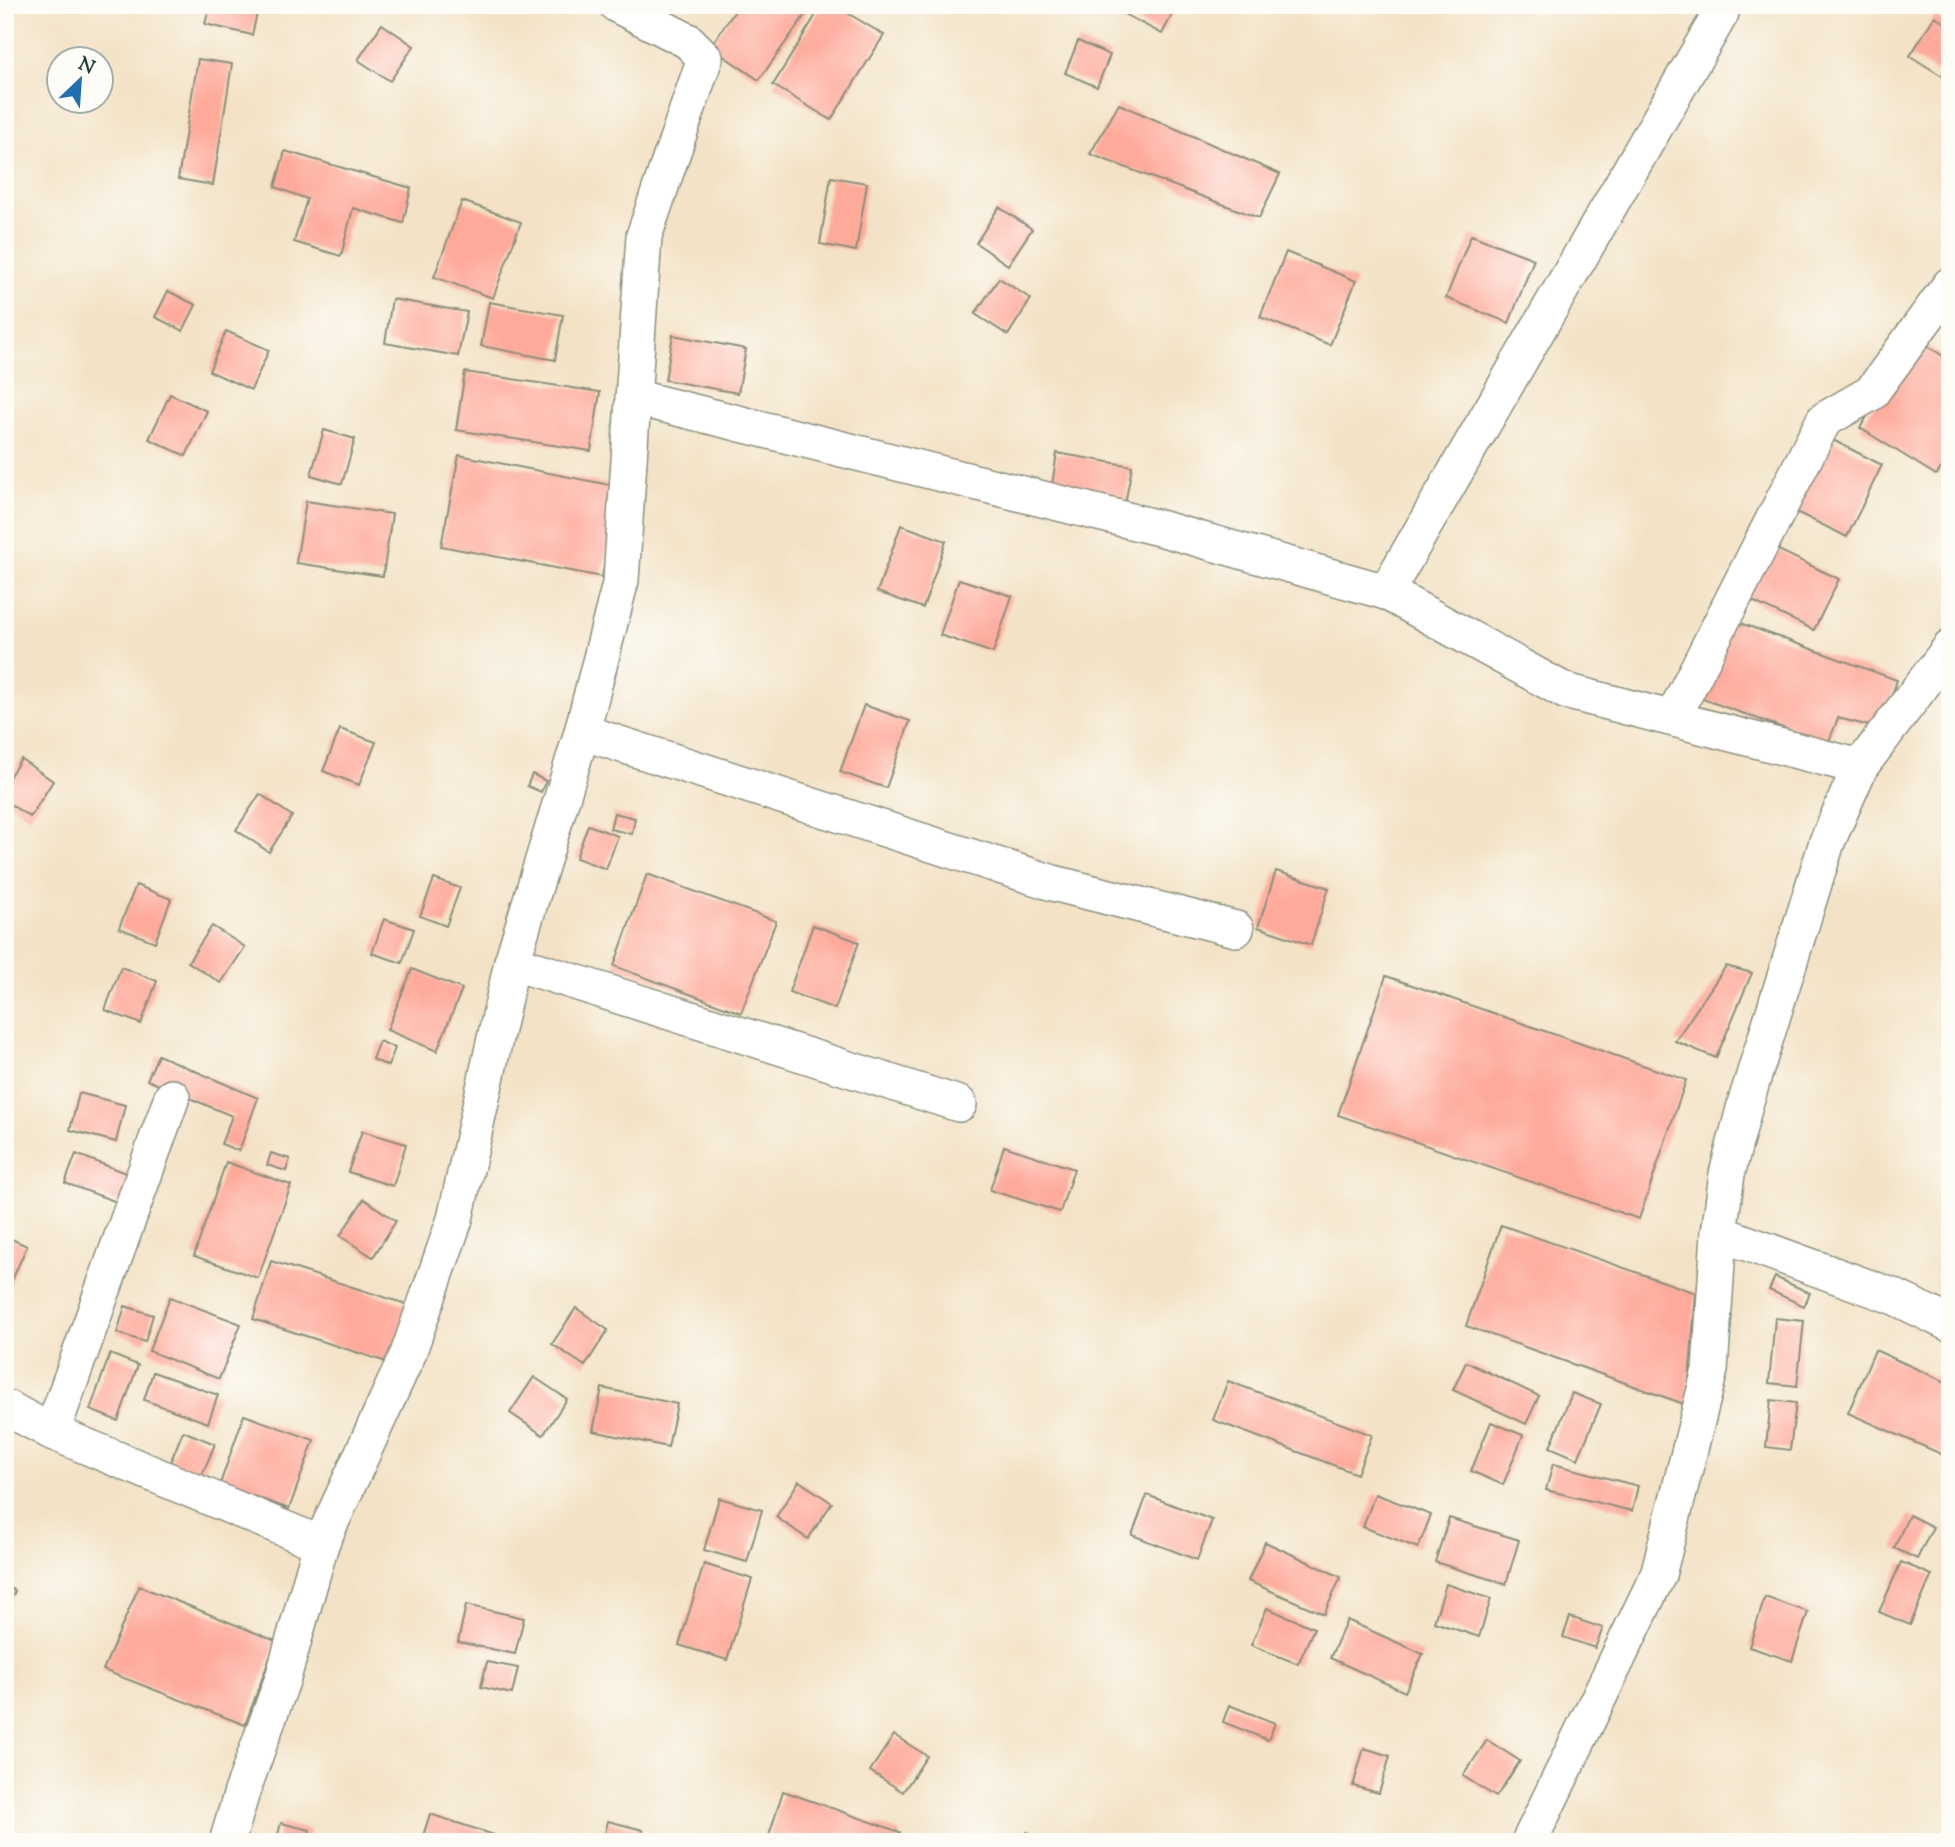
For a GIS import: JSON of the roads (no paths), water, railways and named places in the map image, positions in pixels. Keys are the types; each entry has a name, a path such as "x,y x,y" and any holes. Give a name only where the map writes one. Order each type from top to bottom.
{"street":[{"path":"227,1842 242,1791 283,1678 321,1544 408,1354 454,1219 512,962 582,732 621,580 643,236 705,58 688,41 617,5"},
{"path":"1386,592 1721,13"},
{"path":"1673,717 1824,420 1871,393 1950,285"},
{"path":"633,397 1163,529 1386,592 1565,691 1860,767"},
{"path":"1529,1842 1658,1575 1710,1370 1719,1233 1727,1174 1746,1101 1827,842 1860,767 1950,648"},
{"path":"582,732 1053,883 1236,929"},
{"path":"512,962 959,1104"},
{"path":"52,1432 172,1097"},
{"path":"1719,1233 1895,1297 1950,1324"},
{"path":"5,1407 52,1432 321,1544"}]}
